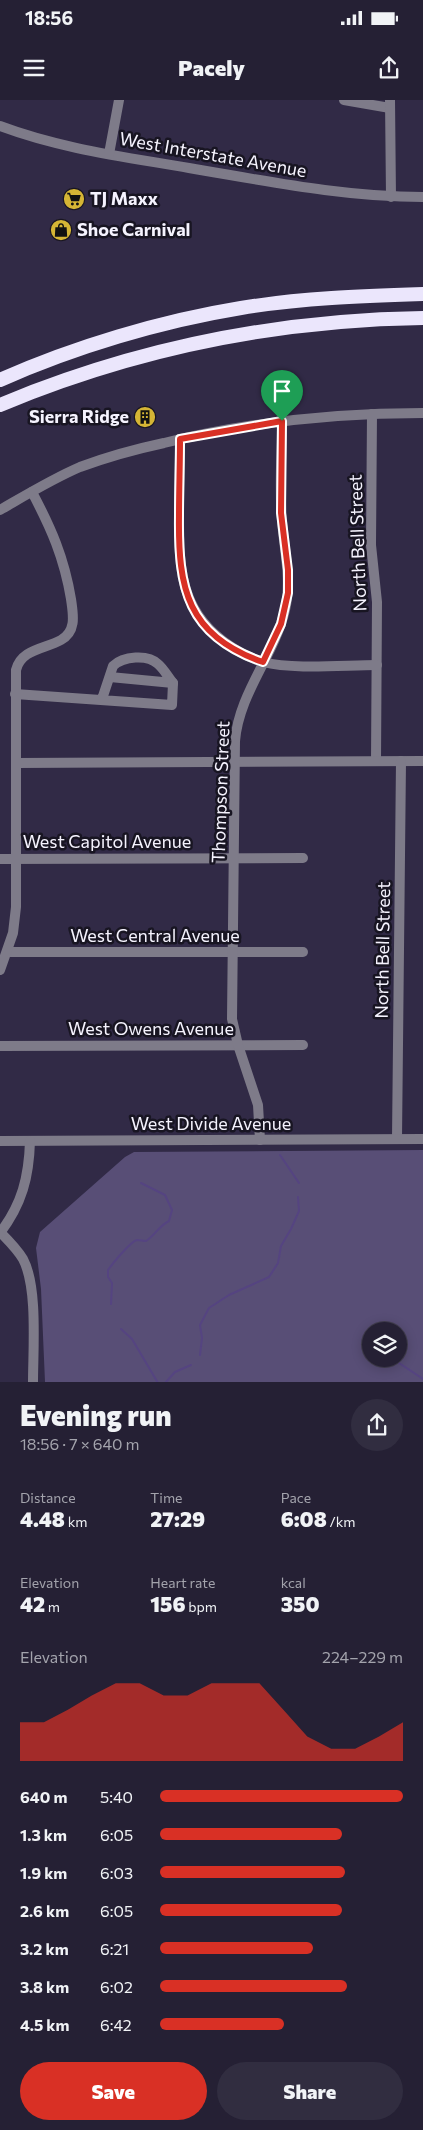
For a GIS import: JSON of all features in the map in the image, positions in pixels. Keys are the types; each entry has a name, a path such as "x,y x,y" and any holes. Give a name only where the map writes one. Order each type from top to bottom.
{"highway":[{"path":"0,380 99,343 158,326 240,308 331,298 423,294"},
{"path":"0,405 98,369 205,342 325,323 423,318"}],"street":[{"path":"109,154 119,100"},
{"path":"344,100 390,104 391,197"},
{"name":"West Interstate Avenue","path":"0,126 47,142 328,191 391,197 423,197"},
{"path":"0,510 69,472 93,463 180,439 282,421 372,414 423,413"},
{"name":"North Bell Street","path":"372,414 371,539 377,596 376,761"},
{"name":"Thompson Street","path":"260,1140 258,1105 238,1045 232,1018 235,762 238,721 244,700 281,624 288,593 288,570 281,513 282,421"},
{"path":"180,439 179,555 185,591 196,613 213,634 235,650 263,662 284,665 377,665"},
{"path":"0,970 7,952 16,916 16,670 21,660 31,652 65,637 70,631 73,620 62,555 32,492"},
{"path":"15,694 172,705 173,683 158,663 151,660 130,658 117,662 113,666 102,699"},
{"path":"110,677 173,683"},
{"name":"North Bell Street","path":"397,1139 401,761"},
{"path":"16,763 423,761"},
{"name":"West Capitol Avenue","path":"0,859 304,858"},
{"name":"West Central Avenue","path":"7,952 302,952"},
{"name":"West Owens Avenue","path":"0,1046 303,1045"},
{"name":"West Divide Avenue","path":"0,1141 423,1139"},
{"path":"30,1141 30,1163 25,1188 15,1212 0,1233 18,1251 30,1276 33,1382"}],"shaded area":[{"path":"423,1150 423,1382 45,1382 41,1289 36,1248 40,1232 125,1157 134,1152"}],"waterway":[{"path":"280,1155 299,1183"},
{"path":"111,1304 112,1283 108,1277 108,1270 134,1241 146,1241 162,1225 169,1221 172,1210 165,1195 141,1183"},
{"path":"200,1355 202,1338 200,1325 209,1308 229,1295 269,1277 278,1263 281,1246 299,1211 298,1197"},
{"path":"121,1329 132,1339 157,1382"},
{"path":"166,1382 175,1372 191,1365"},
{"path":"405,1367 423,1379"}],"place":[{"name":"TJ Maxx","path":"74,199"},
{"name":"Shoe Carnival","path":"61,230"},
{"name":"Sierra Ridge","path":"145,417"}],"route":[{"path":"282,421 281,513 288,570 288,593 281,624 263,662 235,650 213,634 196,613 185,591 179,555 180,439 228,429 282,421"}]}
